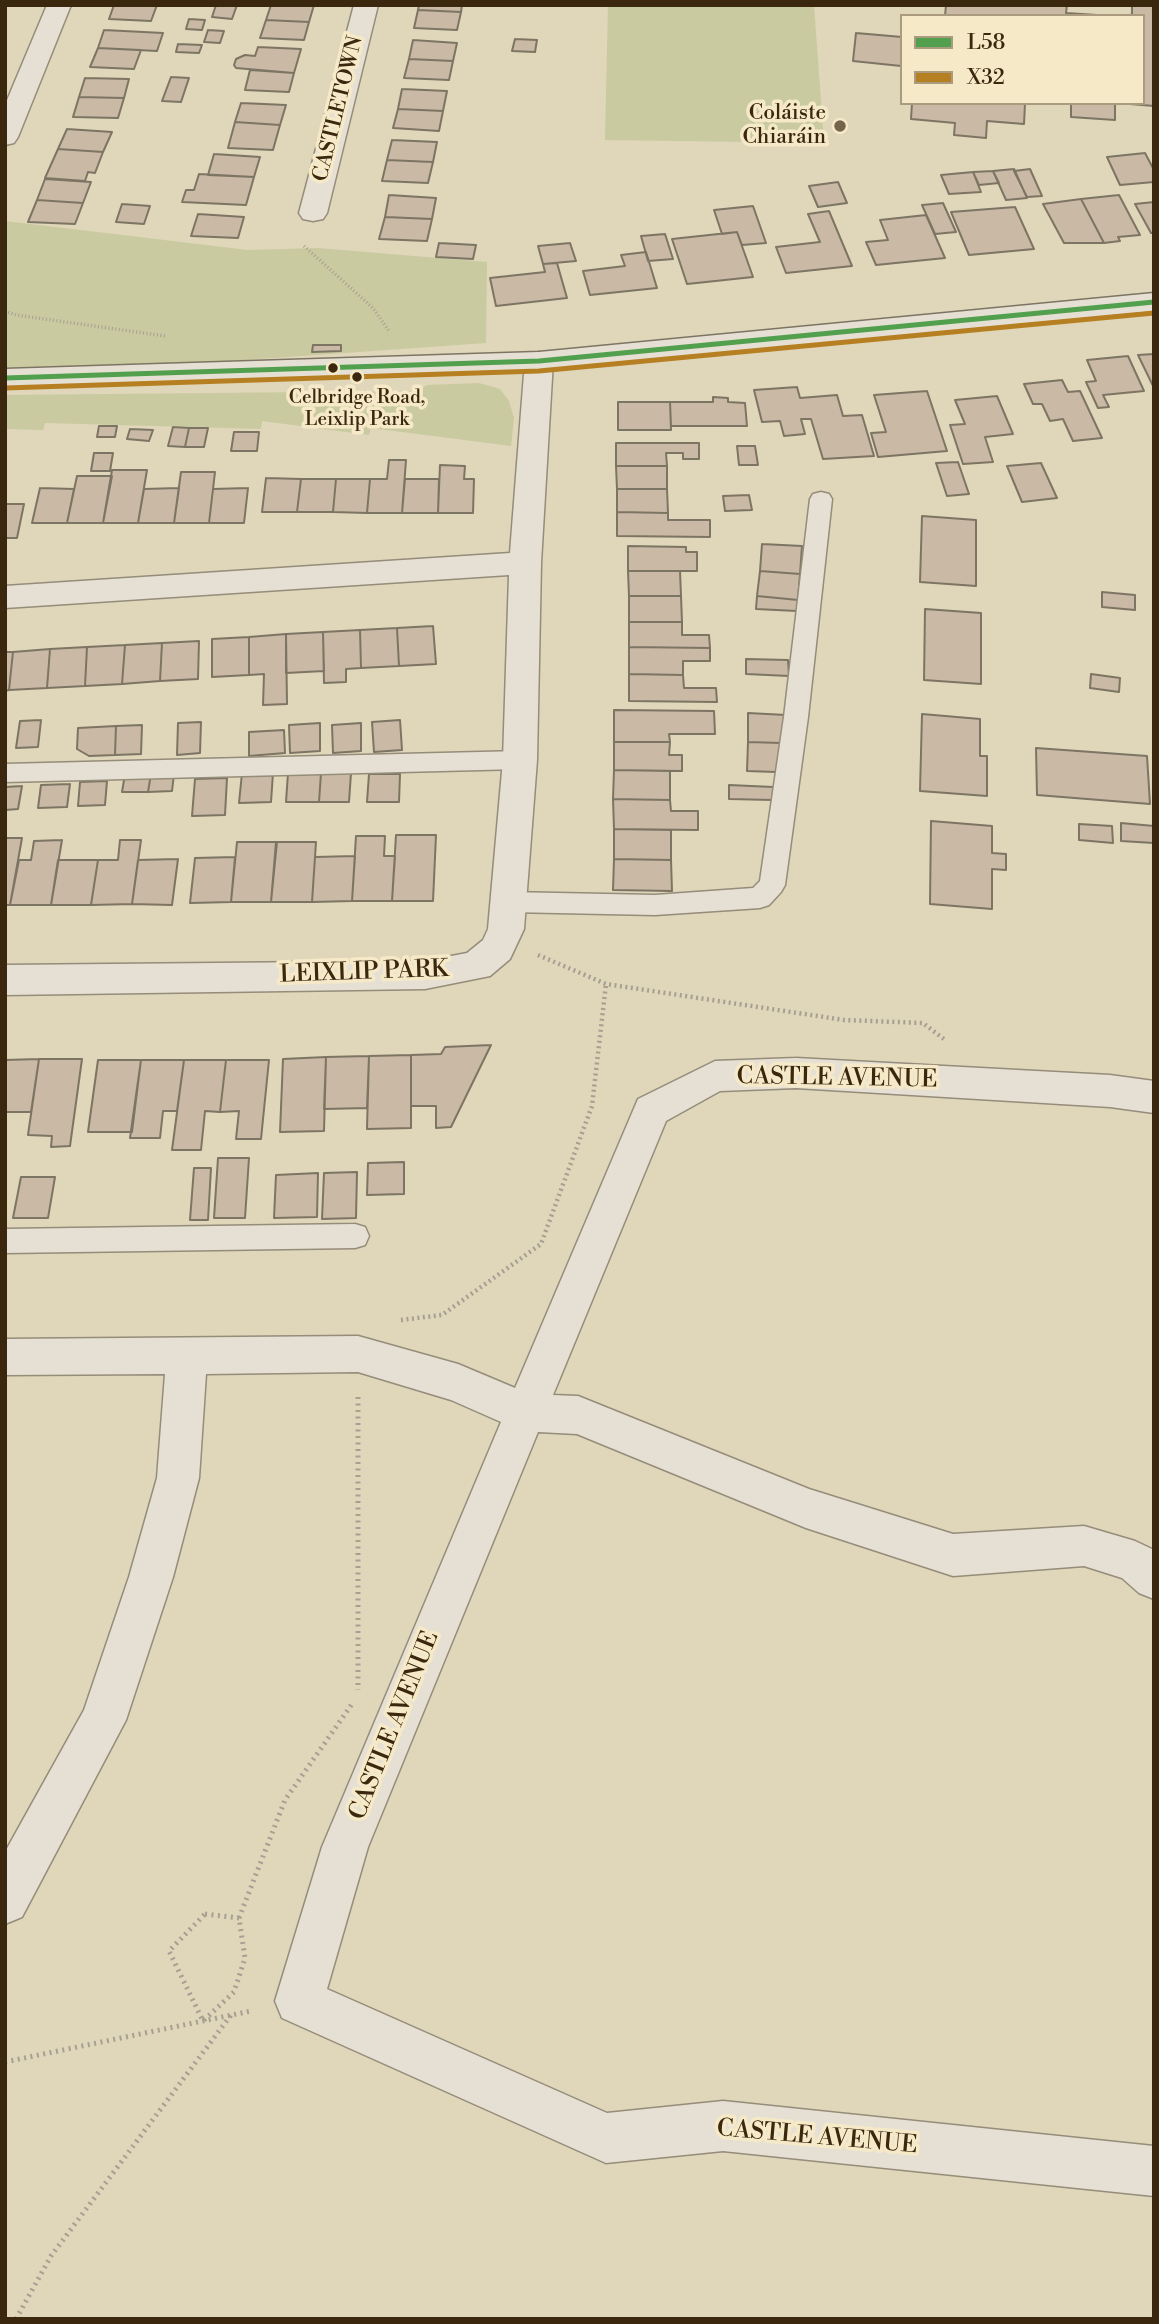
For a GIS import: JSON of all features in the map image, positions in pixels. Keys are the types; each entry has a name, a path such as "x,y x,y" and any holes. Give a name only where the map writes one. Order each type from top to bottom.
{"street":[{"path":"5,137 59,5"},
{"name":"CASTLETOWN","path":"313,213 366,5"},
{"path":"5,377 396,368 539,360 1154,302"},
{"path":"502,939 506,929 520,760 525,563 539,360"},
{"path":"5,597 525,563"},
{"name":"LEIXLIP PARK","path":"5,980 425,975 477,966 497,949 502,939"},
{"name":"CASTLE AVENUE","path":"1154,1097 1110,1091 796,1073 715,1076 651,1110 345,1847 299,2001 606,2138 723,2126 1154,2171"},
{"path":"5,1357 358,1354 458,1383 524,1412 578,1415 806,1508 953,1555 1084,1546 1135,1562 1154,1578"},
{"path":"5,1900 103,1720 134,1629 178,1478 187,1355"}],"lane":[{"path":"508,902 655,905 760,898 772,885 796,717 821,499"},
{"path":"5,772 520,760"},
{"path":"5,1241 355,1236"}],"path":[{"path":"313,213 302,244 373,308 402,349 396,368"},
{"path":"502,939 606,984 844,1020 923,1023 953,1046 959,1082"},
{"path":"203,2021 234,1992 245,1958 239,1918 285,1800 358,1695 358,1354"},
{"path":"203,2021 169,1951 205,1914 239,1918"},
{"path":"5,2063 299,2001"},
{"path":"16,2319 51,2256 231,2015"}],"green space":[{"path":"608,5 814,5 824,143 605,140"},
{"path":"5,221 248,250 318,248 487,262 486,343 5,377"},
{"path":"479,383 500,389 509,401 514,418 511,446 371,428 369,435 262,421 261,429 45,423 43,430 5,429 5,395 418,391 427,385"}],"building":[{"path":"114,5 157,5 151,21 109,19"},
{"path":"216,5 237,5 232,19 212,17"},
{"path":"271,5 314,5 309,22 266,20"},
{"path":"419,5 462,5 461,12 418,10"},
{"path":"946,5 1067,5 1066,13 1082,14 945,14"},
{"path":"1132,5 1154,5 1154,106 1142,105 1145,105 1145,14 1132,14"},
{"path":"418,10 461,12 457,30 414,28"},
{"path":"189,19 205,20 202,30 186,29"},
{"path":"266,20 309,22 304,40 260,38"},
{"path":"104,30 163,33 157,51 98,48"},
{"path":"208,30 224,31 220,43 204,42"},
{"path":"856,33 900,37 900,66 853,61"},
{"path":"515,39 537,40 535,52 512,51"},
{"path":"413,40 457,43 453,61 409,59"},
{"path":"178,44 202,45 199,53 176,52"},
{"path":"258,47 301,49 294,73 236,68 236,59 245,55 255,56"},
{"path":"98,48 141,50 134,69 90,67"},
{"path":"409,59 453,61 449,80 404,78"},
{"path":"250,70 294,73 289,92 245,90"},
{"path":"171,77 189,78 181,102 162,101"},
{"path":"85,78 129,79 124,98 79,97"},
{"path":"402,89 447,91 443,111 398,109"},
{"path":"79,97 124,98 118,118 73,117"},
{"path":"241,103 286,105 280,125 235,122"},
{"path":"912,105 1025,105 1024,124 987,121 986,138 954,135 955,123 911,119"},
{"path":"1071,105 1115,105 1115,120 1071,117"},
{"path":"398,109 443,111 439,131 393,128"},
{"path":"235,122 280,125 273,150 228,148"},
{"path":"67,129 112,132 103,152 58,149"},
{"path":"392,140 437,142 433,162 387,160"},
{"path":"58,149 103,152 95,173 88,172 85,181 45,178"},
{"path":"1145,153 1154,170 1154,182 1120,185 1107,157"},
{"path":"214,154 260,157 254,177 208,175"},
{"path":"387,160 433,162 428,183 382,181"},
{"path":"1014,169 1027,198 1006,200 993,171"},
{"path":"1030,169 1042,196 1027,197 1014,171"},
{"path":"993,171 999,183 979,185 973,172"},
{"path":"973,172 981,192 949,194 941,175"},
{"path":"199,174 254,177 246,205 182,202 186,190 194,190"},
{"path":"45,179 91,182 83,203 37,200"},
{"path":"838,182 847,203 818,207 809,186"},
{"path":"389,195 436,198 432,219 385,217"},
{"path":"1119,195 1140,235 1118,237 1120,241 1104,243 1081,199"},
{"path":"1081,199 1104,243 1064,243 1043,204"},
{"path":"37,200 83,203 75,224 28,222"},
{"path":"1154,202 1154,233 1151,233 1135,204"},
{"path":"943,203 956,232 935,234 922,205"},
{"path":"122,204 150,206 144,224 116,222"},
{"path":"753,206 766,243 742,245 737,232 722,234 714,210"},
{"path":"1015,207 1034,249 969,255 951,212"},
{"path":"829,211 852,266 786,273 776,247 820,242 808,214"},
{"path":"198,214 244,217 238,238 191,236"},
{"path":"926,215 945,258 876,265 866,242 888,240 880,220"},
{"path":"385,217 432,219 427,241 379,239"},
{"path":"737,232 753,277 687,284 672,239"},
{"path":"665,234 673,259 648,261 641,236"},
{"path":"439,243 476,245 473,259 436,257"},
{"path":"570,243 576,261 543,264 538,246"},
{"path":"646,252 657,288 590,295 583,271 625,266 621,255"},
{"path":"557,263 567,298 496,306 490,278 545,272 543,264"},
{"path":"313,345 341,345 341,351 312,352"},
{"path":"1154,354 1154,388 1138,355"},
{"path":"1128,356 1144,391 1103,395 1109,407 1098,408 1086,382 1096,381 1087,360"},
{"path":"1062,380 1068,392 1080,391 1102,438 1073,441 1063,419 1050,421 1042,404 1033,404 1024,384"},
{"path":"797,387 800,398 837,395 843,416 862,415 874,456 823,459 811,419 801,419 805,434 784,436 780,421 762,422 754,390"},
{"path":"927,391 947,451 878,457 871,433 886,432 874,395"},
{"path":"997,396 1013,434 985,437 993,462 963,464 950,425 965,424 955,400"},
{"path":"713,397 728,398 728,402 745,403 747,426 671,426 670,402 713,402"},
{"path":"618,402 670,402 671,430 618,430"},
{"path":"99,426 117,426 115,437 97,437"},
{"path":"173,427 189,428 185,447 168,446"},
{"path":"189,428 208,428 204,447 185,447"},
{"path":"130,429 153,430 149,441 127,439"},
{"path":"234,432 259,432 257,451 231,451"},
{"path":"616,443 699,443 699,459 683,459 683,453 666,453 667,466 616,466"},
{"path":"737,446 755,446 758,465 739,465"},
{"path":"94,453 113,453 110,471 91,471"},
{"path":"389,460 406,460 402,513 367,513 370,479 387,479"},
{"path":"958,462 969,494 947,496 936,463"},
{"path":"1041,463 1057,498 1022,502 1007,466"},
{"path":"440,465 465,466 464,479 474,479 473,513 438,513"},
{"path":"616,466 667,466 667,489 617,489"},
{"path":"112,470 147,470 138,523 103,523"},
{"path":"181,472 215,472 209,523 174,523"},
{"path":"77,476 112,476 103,523 67,523"},
{"path":"266,478 301,479 297,512 262,512"},
{"path":"301,479 336,479 333,512 297,512"},
{"path":"336,479 370,479 367,513 333,512"},
{"path":"405,479 439,479 438,513 402,513"},
{"path":"40,488 74,489 67,523 32,523"},
{"path":"179,488 174,523 138,523 144,489"},
{"path":"248,488 244,523 209,523 213,489"},
{"path":"617,489 667,489 668,513 617,512"},
{"path":"749,495 752,510 725,511 723,496"},
{"path":"5,504 24,504 17,538 5,538"},
{"path":"617,512 668,513 668,520 710,520 710,537 617,536"},
{"path":"922,516 976,520 976,586 920,582"},
{"path":"762,544 802,546 800,574 760,571"},
{"path":"628,546 686,547 686,552 697,552 697,571 628,571"},
{"path":"628,571 680,571 681,596 629,596"},
{"path":"760,571 800,574 798,600 757,596"},
{"path":"1102,592 1135,595 1135,610 1102,607"},
{"path":"629,596 681,596 682,622 629,622"},
{"path":"757,596 798,600 797,611 756,609"},
{"path":"925,609 981,613 981,684 924,680"},
{"path":"629,622 682,622 682,635 709,635 710,648 629,647"},
{"path":"433,626 436,664 399,666 397,628"},
{"path":"397,628 399,666 361,668 360,630"},
{"path":"360,630 361,668 346,669 346,682 324,683 323,632"},
{"path":"323,632 324,671 286,673 286,634"},
{"path":"286,634 287,704 263,705 264,674 249,675 249,637"},
{"path":"249,637 249,675 212,677 212,639"},
{"path":"199,641 198,679 160,681 162,643"},
{"path":"162,643 160,681 122,684 125,645"},
{"path":"125,645 122,684 85,686 87,647"},
{"path":"87,647 85,686 47,688 50,649"},
{"path":"629,647 710,648 710,661 683,661 683,675 629,674"},
{"path":"50,649 47,688 9,690 13,652"},
{"path":"5,652 13,652 9,690 5,691"},
{"path":"746,659 788,660 789,676 746,674"},
{"path":"629,674 683,675 684,688 716,688 717,702 629,701"},
{"path":"1091,674 1120,678 1119,692 1090,688"},
{"path":"614,710 714,711 715,734 669,734 670,742 614,742"},
{"path":"748,713 786,715 781,743 748,742"},
{"path":"922,714 980,719 980,756 987,756 987,796 920,791"},
{"path":"41,720 38,747 16,748 20,721"},
{"path":"400,720 402,750 374,752 372,722"},
{"path":"201,722 200,753 177,755 178,723"},
{"path":"320,723 320,751 290,753 289,725"},
{"path":"361,723 361,751 333,753 332,725"},
{"path":"142,725 141,754 115,755 116,726"},
{"path":"116,726 115,755 89,756 77,749 78,728"},
{"path":"284,730 285,753 249,756 249,732"},
{"path":"614,742 670,742 669,755 682,755 682,771 614,770"},
{"path":"748,742 781,743 776,772 747,771"},
{"path":"1036,748 1147,756 1150,804 1037,795"},
{"path":"614,770 670,771 670,800 613,799"},
{"path":"242,773 273,773 271,802 239,803"},
{"path":"288,773 321,773 319,802 286,802"},
{"path":"321,773 351,773 349,802 319,802"},
{"path":"125,774 151,774 148,792 122,792"},
{"path":"151,774 174,774 172,791 148,792"},
{"path":"369,774 400,774 399,802 367,802"},
{"path":"227,778 225,815 192,816 195,779"},
{"path":"107,781 105,805 78,806 80,782"},
{"path":"70,784 67,807 38,808 41,785"},
{"path":"729,785 773,787 773,800 729,799"},
{"path":"22,786 18,809 5,810 5,787"},
{"path":"613,799 670,800 671,811 698,811 698,830 614,829"},
{"path":"931,821 992,826 992,853 1006,854 1006,870 992,869 992,909 930,904"},
{"path":"1121,823 1154,826 1154,843 1121,841"},
{"path":"1079,824 1112,826 1113,843 1079,840"},
{"path":"614,829 671,830 671,860 614,859"},
{"path":"396,835 436,835 433,901 392,901"},
{"path":"356,836 385,836 384,856 395,856 392,901 352,901"},
{"path":"5,838 22,838 10,905 5,905"},
{"path":"62,840 51,905 10,905 19,860 31,860 34,841"},
{"path":"120,840 141,840 132,904 91,905 98,860 118,860"},
{"path":"237,842 277,842 271,902 231,902"},
{"path":"276,842 316,842 312,902 271,902"},
{"path":"355,856 352,901 312,902 315,857"},
{"path":"235,857 231,902 190,903 195,858"},
{"path":"178,859 172,905 132,904 138,860"},
{"path":"614,859 671,860 672,891 613,890"},
{"path":"58,860 98,860 91,905 51,905"},
{"path":"491,1045 451,1127 436,1128 436,1106 411,1106 411,1055 441,1054 445,1047"},
{"path":"411,1055 411,1128 367,1129 369,1056"},
{"path":"369,1056 367,1108 324,1109 326,1057"},
{"path":"326,1057 324,1131 280,1132 283,1059"},
{"path":"39,1059 82,1059 70,1146 51,1147 52,1136 28,1135"},
{"path":"39,1059 31,1112 5,1112 5,1060"},
{"path":"98,1060 141,1060 132,1132 88,1132"},
{"path":"141,1060 184,1060 177,1111 163,1111 160,1138 130,1138"},
{"path":"184,1060 226,1060 220,1112 205,1111 201,1150 172,1150"},
{"path":"226,1060 269,1060 261,1139 236,1139 239,1111 220,1112"},
{"path":"218,1158 249,1158 245,1218 214,1218"},
{"path":"404,1162 404,1194 367,1195 368,1163"},
{"path":"194,1168 211,1168 208,1220 190,1220"},
{"path":"357,1172 356,1218 322,1219 324,1173"},
{"path":"318,1173 317,1217 274,1218 276,1175"},
{"path":"21,1177 55,1177 48,1218 13,1218"}],"transit line":[{"name":"L58","path":"5,378 539,361 1154,302"},
{"name":"X32","path":"5,388 539,371 1154,313"}],"place":[{"name":"Coláiste Chiaráin","path":"840,126"},
{"name":"Celbridge Road, Leixlip Park","path":"357,377"}]}
